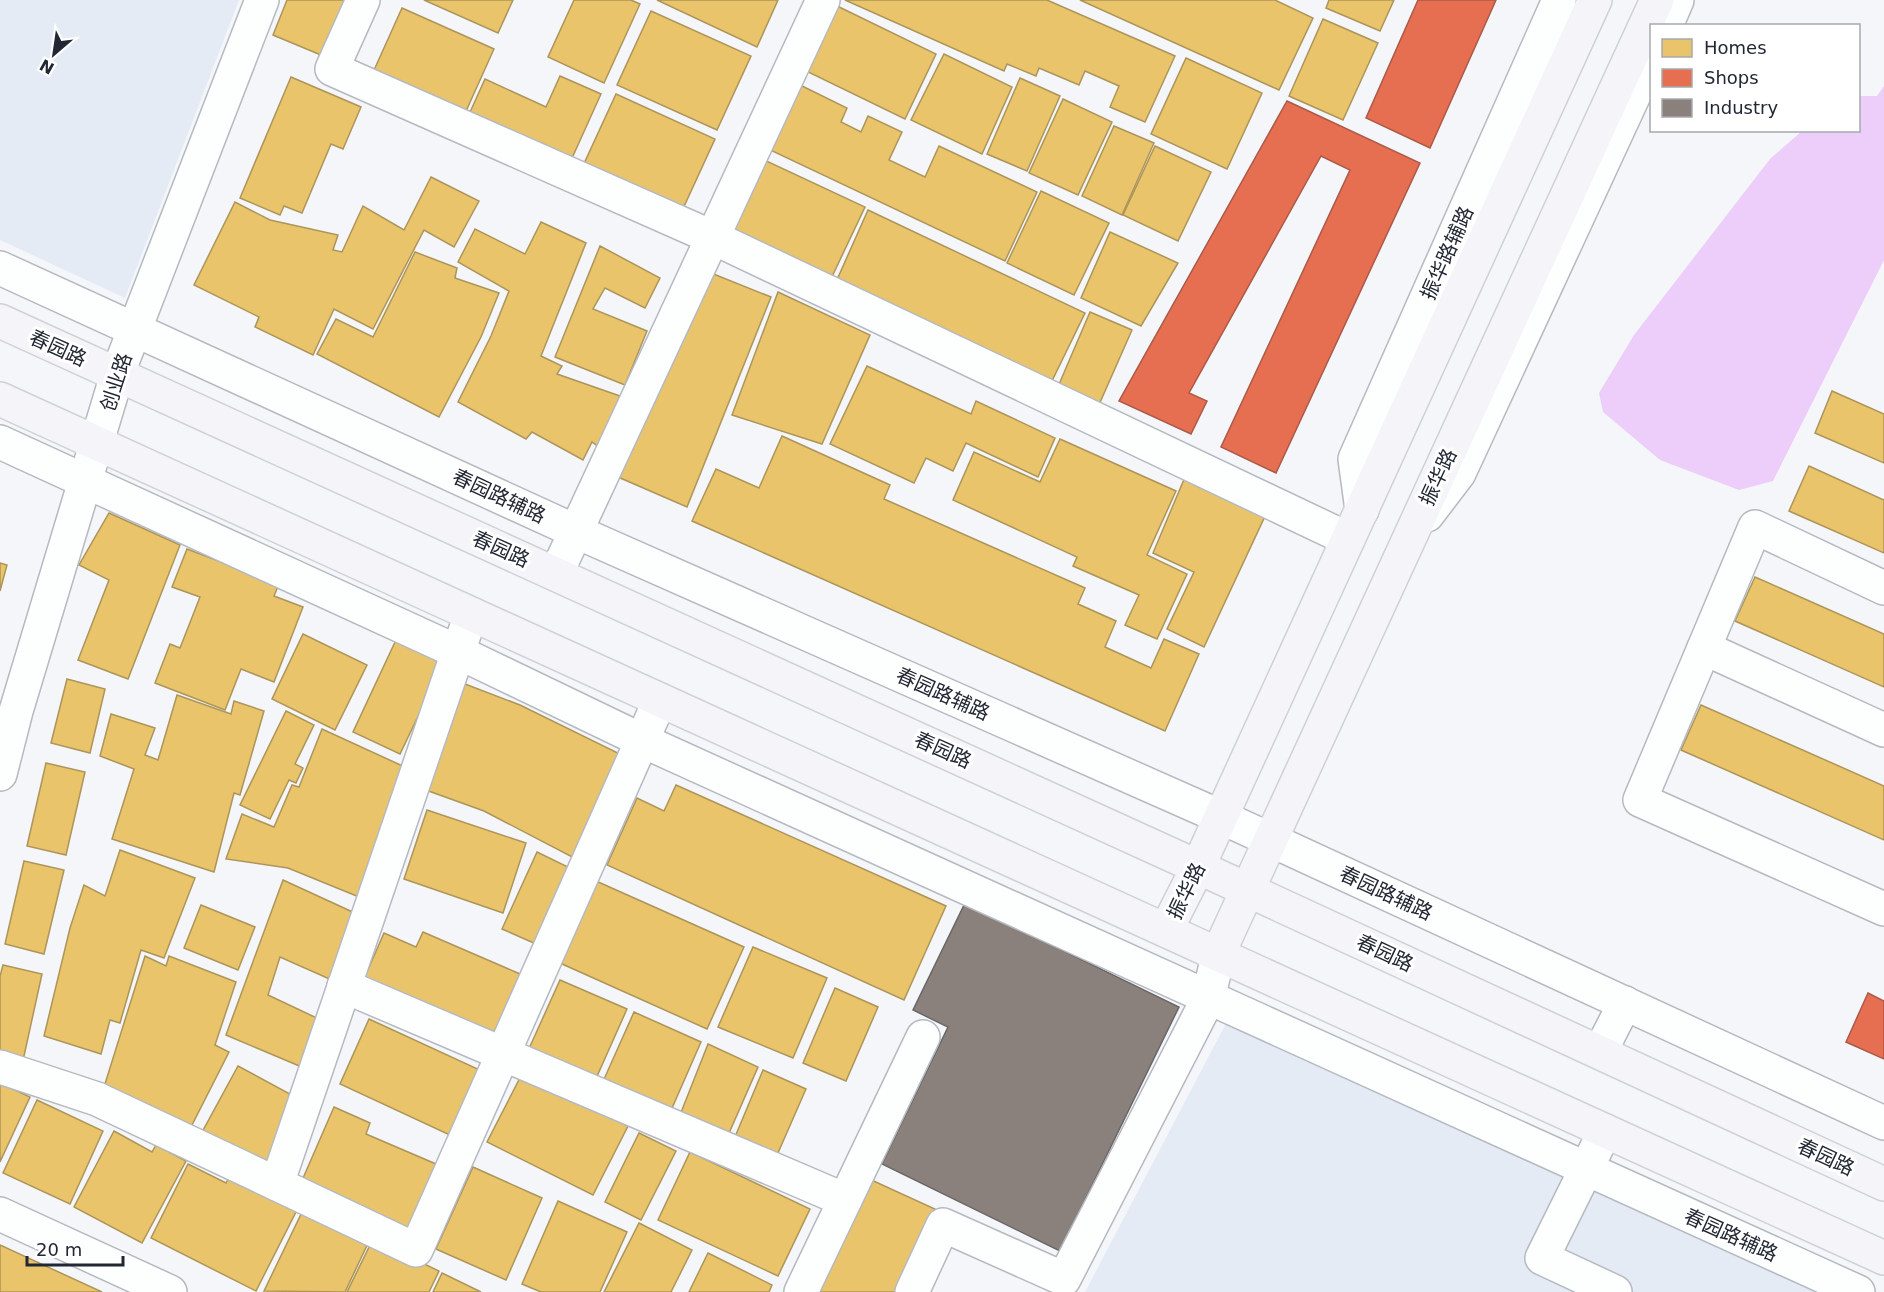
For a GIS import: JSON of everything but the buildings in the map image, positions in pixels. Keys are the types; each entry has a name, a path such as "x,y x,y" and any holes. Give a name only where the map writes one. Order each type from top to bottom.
{"main road":[{"name":"振华路","path":"1166,930 1198,867 1595,0"},
{"name":"振华路","path":"1219,952 1657,0"},
{"name":"春园路","path":"0,321 1249,890 1884,1184"},
{"path":"0,399 1166,930 1219,952 1884,1258"}],"street":[{"name":"创业路","path":"0,774 16,711 117,375 262,0"},
{"path":"363,0 332,69 714,238 1348,539"},
{"path":"556,574 823,0"},
{"name":"振华路辅路","path":"1362,510 1355,459 1559,0"},
{"path":"1667,24 1677,0"},
{"path":"1413,533 1460,473 1650,60"},
{"name":"春园路辅路","path":"0,268 577,532 1272,840 1884,1123"},
{"name":"春园路辅路","path":"0,442 458,652 641,740 1858,1292"},
{"path":"1881,899 1640,800 1755,527 1884,588"},
{"path":"277,1184 471,614"},
{"path":"1704,648 1884,730"},
{"path":"0,1067 97,1098 416,1250 660,700"},
{"path":"987,897 990,850"},
{"path":"912,1292 943,1225 1064,1279 1208,999 1219,952"},
{"path":"344,986 845,1200"},
{"path":"1600,1052 1625,1003"},
{"path":"801,1292 923,1037"},
{"path":"1605,1131 1542,1258 1615,1292"},
{"path":"0,1214 170,1292"}],"shaded area":[{"path":"0,0 239,0 125,298 0,240"},
{"path":"1884,86 1884,260 1773,481 1739,490 1660,460 1603,412 1599,393 1634,335 1770,159 1801,132 1860,132 1860,96 1877,96"},
{"path":"1233,1010 1858,1292 1085,1292"}]}
